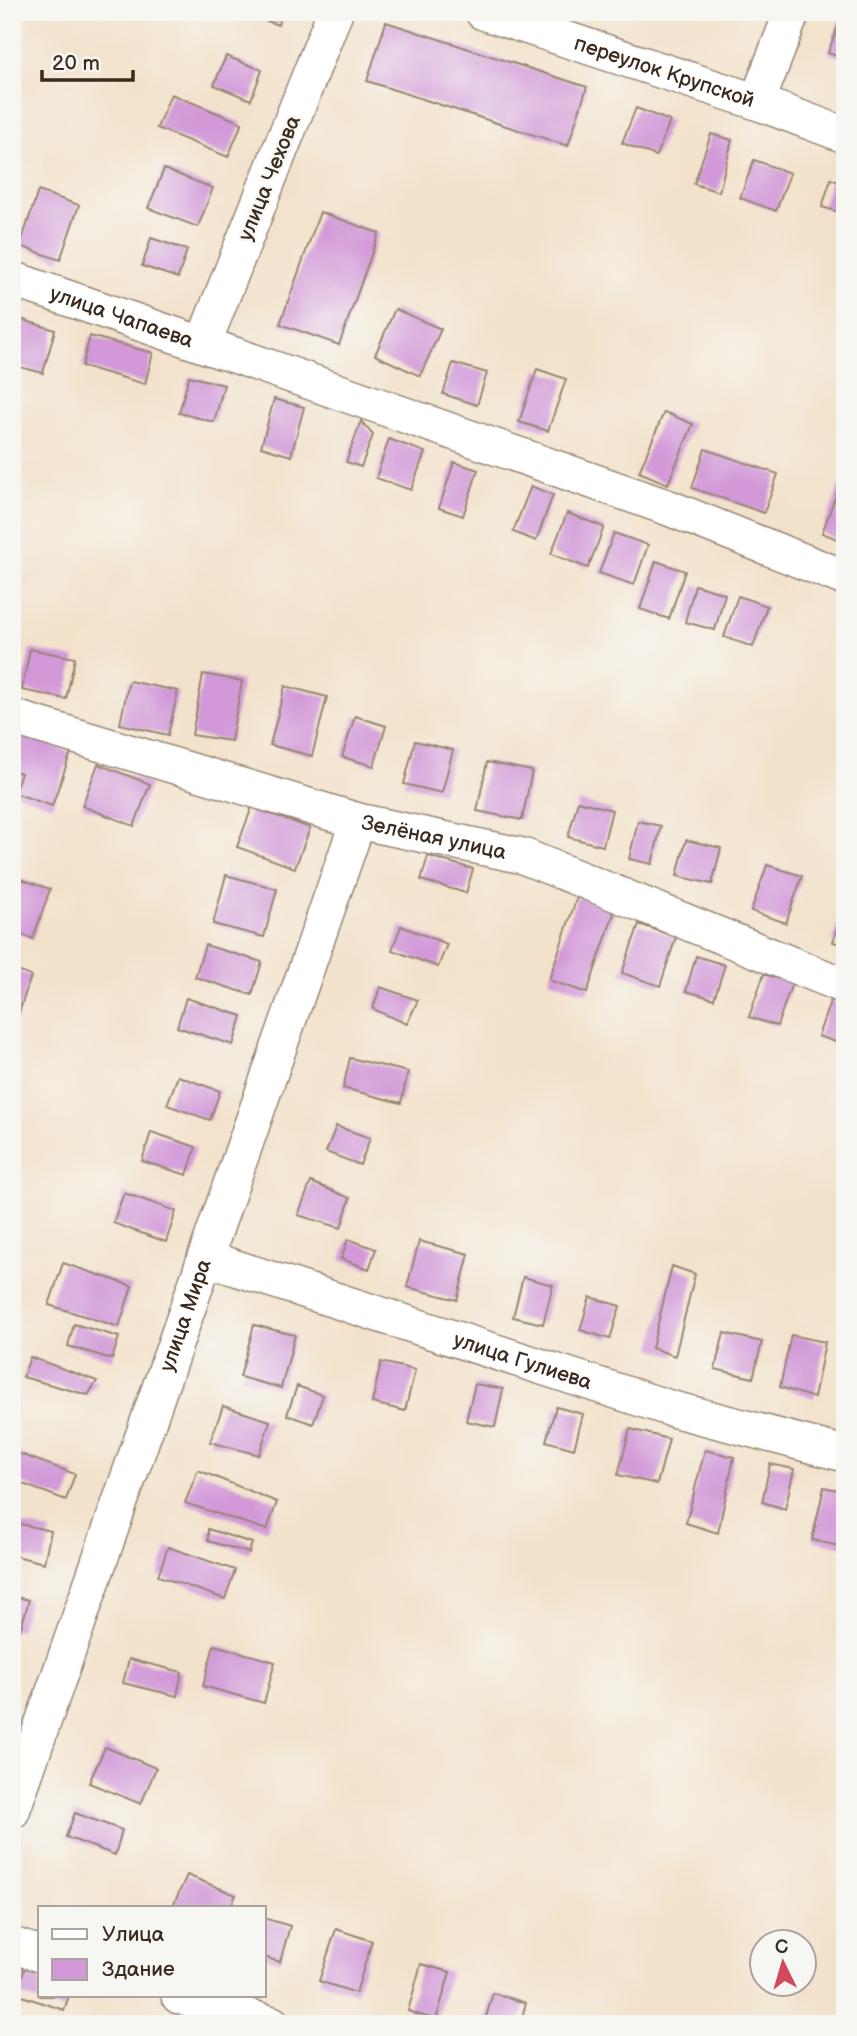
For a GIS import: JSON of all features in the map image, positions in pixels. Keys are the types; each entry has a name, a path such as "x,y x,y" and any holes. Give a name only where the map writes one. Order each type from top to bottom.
{"street":[{"name":"улица Чехова","path":"216,349 335,12"},
{"name":"переулок Крупской","path":"483,12 757,102 845,135"},
{"path":"757,102 792,12"},
{"name":"улица Чапаева","path":"12,279 669,508 845,578"},
{"name":"Зелёная улица","path":"12,717 358,821 523,856 845,986"},
{"name":"улица Мира","path":"12,1811 358,821"},
{"name":"улица Гулиева","path":"205,1258 669,1408 845,1454"},
{"path":"12,1945 38,1953"},
{"path":"183,1997 272,2024"}],"building":[{"path":"243,12 282,12 278,25"},
{"path":"840,20 845,22 845,59 828,53"},
{"path":"386,22 587,87 568,146 367,81"},
{"path":"226,56 262,70 251,100 214,85"},
{"path":"171,94 242,123 228,157 157,128"},
{"path":"636,108 670,121 656,156 622,143"},
{"path":"711,134 732,140 719,192 694,184"},
{"path":"754,160 790,173 776,211 740,198"},
{"path":"164,169 213,188 198,227 148,208"},
{"path":"831,179 845,184 845,214 822,207"},
{"path":"38,191 79,205 60,260 20,246"},
{"path":"320,212 379,233 339,345 280,324"},
{"path":"151,238 187,250 178,278 142,266"},
{"path":"395,309 441,329 420,376 375,355"},
{"path":"20,319 55,330 43,373 12,365 12,341"},
{"path":"90,336 153,353 145,384 82,366"},
{"path":"453,363 487,373 477,405 443,394"},
{"path":"537,369 566,379 548,431 519,422"},
{"path":"189,376 224,385 214,422 179,413"},
{"path":"274,399 304,407 291,456 261,447"},
{"path":"664,412 693,424 668,484 639,472"},
{"path":"361,421 373,435 361,467 346,462"},
{"path":"389,439 425,452 411,490 376,478"},
{"path":"705,449 778,474 764,513 692,488"},
{"path":"454,462 478,470 463,516 439,508"},
{"path":"841,481 845,482 845,542 822,533"},
{"path":"531,486 553,495 536,541 513,532"},
{"path":"567,513 604,527 588,568 551,554"},
{"path":"614,533 648,545 634,585 599,573"},
{"path":"656,561 685,571 669,619 640,609"},
{"path":"695,585 725,594 715,630 685,622"},
{"path":"12,592 17,593 13,609 12,609"},
{"path":"738,596 767,606 753,647 724,637"},
{"path":"30,649 75,658 66,699 22,690"},
{"path":"203,674 242,681 231,741 192,735"},
{"path":"129,681 178,691 168,735 120,724"},
{"path":"285,686 327,697 312,756 270,745"},
{"path":"355,716 386,726 374,766 342,757"},
{"path":"12,732 71,752 52,806 14,793 21,773 12,770"},
{"path":"415,741 453,750 442,793 404,784"},
{"path":"487,762 532,771 522,820 477,811"},
{"path":"98,764 150,784 134,826 82,806"},
{"path":"578,801 612,810 603,846 568,837"},
{"path":"252,807 310,828 295,868 237,847"},
{"path":"638,821 661,826 652,864 629,859"},
{"path":"686,840 721,848 712,884 677,876"},
{"path":"428,856 473,869 466,893 421,880"},
{"path":"767,865 802,876 786,923 751,911"},
{"path":"226,875 277,889 264,937 213,924"},
{"path":"12,876 50,889 33,939 12,931"},
{"path":"577,897 615,910 587,993 549,980"},
{"path":"845,901 845,945 833,942"},
{"path":"639,924 676,937 660,986 622,973"},
{"path":"401,926 447,944 438,967 392,950"},
{"path":"205,945 262,962 252,995 195,977"},
{"path":"696,956 725,965 714,999 686,991"},
{"path":"12,969 31,976 16,1021 12,1020"},
{"path":"764,974 792,983 777,1026 749,1017"},
{"path":"380,987 418,1000 407,1024 373,1009"},
{"path":"186,998 242,1016 233,1045 177,1027"},
{"path":"831,999 845,1004 845,1045 818,1036"},
{"path":"350,1058 408,1072 401,1103 343,1088"},
{"path":"178,1076 220,1091 210,1120 167,1105"},
{"path":"336,1126 370,1138 360,1165 326,1152"},
{"path":"151,1132 196,1147 187,1175 142,1161"},
{"path":"311,1182 350,1198 341,1228 298,1215"},
{"path":"124,1193 176,1211 166,1242 113,1223"},
{"path":"348,1239 376,1249 369,1269 341,1259"},
{"path":"419,1241 469,1254 457,1300 407,1287"},
{"path":"63,1263 132,1286 119,1327 49,1305"},
{"path":"672,1266 695,1274 675,1356 652,1348"},
{"path":"523,1277 553,1285 543,1324 513,1317"},
{"path":"590,1297 620,1306 610,1339 580,1330"},
{"path":"74,1324 119,1337 112,1359 68,1346"},
{"path":"254,1325 295,1335 281,1388 240,1377"},
{"path":"724,1333 762,1342 753,1378 715,1369"},
{"path":"791,1335 825,1342 814,1398 780,1387"},
{"path":"30,1357 97,1381 88,1395 23,1377"},
{"path":"381,1362 415,1370 405,1411 372,1403"},
{"path":"475,1384 503,1389 495,1427 466,1421"},
{"path":"297,1386 323,1395 313,1424 287,1415"},
{"path":"223,1406 270,1421 259,1455 210,1442"},
{"path":"556,1407 583,1414 574,1449 546,1441"},
{"path":"630,1429 669,1439 657,1484 618,1475"},
{"path":"705,1450 734,1457 718,1533 686,1523"},
{"path":"12,1451 75,1474 66,1500 12,1480"},
{"path":"770,1464 794,1469 785,1509 762,1502"},
{"path":"198,1470 277,1502 267,1530 185,1503"},
{"path":"824,1487 845,1492 844,1547 812,1540"},
{"path":"12,1522 51,1531 44,1563 12,1555"},
{"path":"208,1529 252,1543 249,1553 208,1541"},
{"path":"168,1547 235,1570 225,1599 158,1576"},
{"path":"12,1596 29,1600 20,1631 12,1629"},
{"path":"214,1645 275,1662 264,1703 203,1686"},
{"path":"129,1659 182,1672 177,1696 123,1683"},
{"path":"105,1747 156,1768 141,1804 89,1783"},
{"path":"75,1813 122,1830 115,1855 66,1837"},
{"path":"187,1875 236,1895 231,1906 173,1906"},
{"path":"266,1919 290,1926 280,1962 266,1958"},
{"path":"336,1929 372,1941 356,1993 319,1981"},
{"path":"26,1964 38,1968 38,1997 69,1997 64,2010 16,1994"},
{"path":"421,1964 450,1972 436,2020 408,2011"},
{"path":"493,1993 526,2003 520,2024 484,2024"}]}
